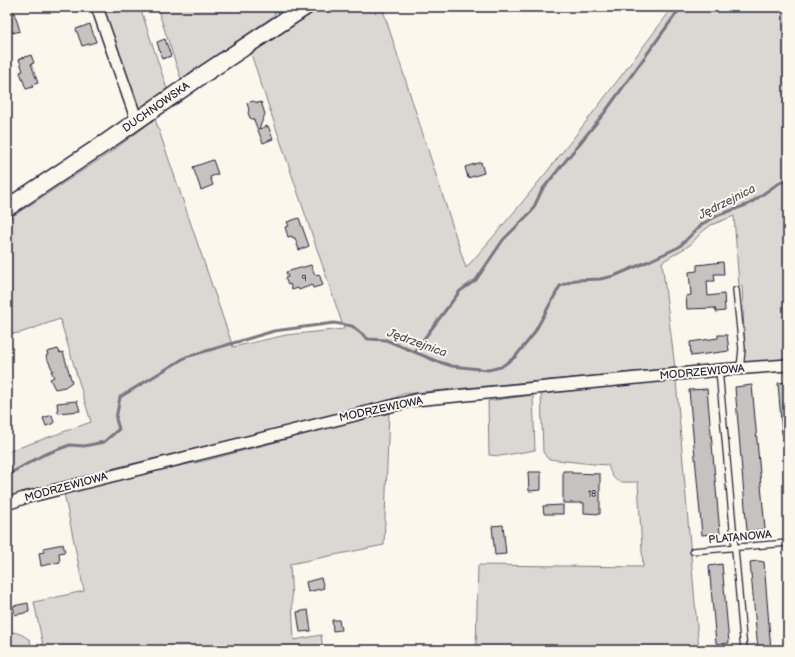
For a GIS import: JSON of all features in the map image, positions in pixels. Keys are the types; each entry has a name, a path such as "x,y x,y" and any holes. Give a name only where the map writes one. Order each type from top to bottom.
{"street":[{"path":"97,7 137,121"},
{"name":"DUCHNOWSKA","path":"7,208 137,121 290,12 305,7"},
{"name":"MODRZEWIOWA","path":"7,504 39,494 415,400 719,370 788,365"}],"lane":[{"path":"736,290 742,349 740,369"},
{"path":"719,370 744,650"},
{"name":"PLATANOWA","path":"693,551 788,543"}],"shaded area":[{"path":"101,7 140,7 167,89 139,110 135,108"},
{"path":"157,7 282,7 274,13 275,15 181,79"},
{"path":"322,7 382,7 466,268 520,205 598,107 673,7 788,7 788,360 743,363 745,352 742,286 739,286 734,216 711,225 690,245 662,262 675,368 403,394 380,404 106,470 7,500 7,452 91,422 60,319 20,333 7,334 7,220 111,152 155,119 233,347 286,335 344,329 251,54"},
{"path":"676,380 699,650 476,650 478,565 643,567 638,482 618,481 613,476 608,465 548,459 543,452 541,394"},
{"path":"533,395 535,450 500,456 489,455 488,401"},
{"path":"389,412 384,545 290,564 294,640 321,635 323,650 44,650 34,602 84,591 64,493 122,477 204,461"},
{"path":"7,632 13,632 25,636 30,640 32,650 7,650"}],"building":[{"path":"14,12 20,31 7,33 7,15"},
{"path":"90,24 96,42 82,46 76,29"},
{"path":"165,39 171,56 162,59 157,42"},
{"path":"31,55 34,63 31,64 38,83 32,85 33,87 26,89 20,72 23,71 19,59"},
{"path":"253,101 258,103 261,102 265,114 259,129 268,126 273,139 263,143 254,120 250,118 248,113 249,110 247,103"},
{"path":"213,160 218,174 210,177 213,185 201,190 193,167"},
{"path":"481,162 484,173 468,178 465,167"},
{"path":"299,218 309,246 299,250 295,238 292,236 288,237 285,227 289,226 287,222"},
{"path":"723,262 724,274 714,274 715,281 707,281 708,296 724,294 725,311 716,312 715,308 687,309 686,296 691,295 689,272 697,271 697,265"},
{"path":"311,265 315,275 319,274 323,285 313,288 312,285 299,290 298,288 292,290 290,284 288,285 285,278 288,277 286,272"},
{"path":"718,335 727,335 729,351 691,356 690,342 718,338"},
{"path":"58,349 60,353 63,352 72,382 65,387 55,389 50,379 54,377 51,371 53,371 46,356 48,355 47,352"},
{"path":"788,382 788,433 782,434 778,383"},
{"path":"752,385 765,529 747,531 735,387"},
{"path":"707,389 720,533 702,535 689,390"},
{"path":"77,401 80,411 58,413 57,403"},
{"path":"52,415 54,423 46,426 43,418"},
{"path":"563,471 571,471 571,473 600,474 600,514 584,513 584,503 563,503"},
{"path":"528,472 541,472 541,490 529,491"},
{"path":"563,505 563,514 544,514 543,506"},
{"path":"503,525 506,554 495,555 492,526"},
{"path":"63,544 65,552 59,553 60,562 41,566 39,553 44,552 43,548"},
{"path":"750,562 764,562 771,650 758,650"},
{"path":"722,564 729,643 721,644 716,643 709,566"},
{"path":"321,578 324,588 308,592 306,582"},
{"path":"28,603 29,612 15,615 13,606"},
{"path":"308,610 311,631 300,632 297,612"},
{"path":"332,620 339,620 341,630 333,631"}],"waterway":[{"path":"414,352 460,291 476,280 503,240 532,211 542,190 605,112 681,7"},
{"name":"Jędrzejnica","path":"7,475 43,455 70,445 84,446 104,442 119,429 116,419 120,397 186,357 274,331 334,323 352,326 368,339 386,340 436,361 452,366 488,370 501,367 515,357 533,335 560,286 575,280 600,279 614,276 679,247 702,224 719,215 749,204 788,178"}]}
